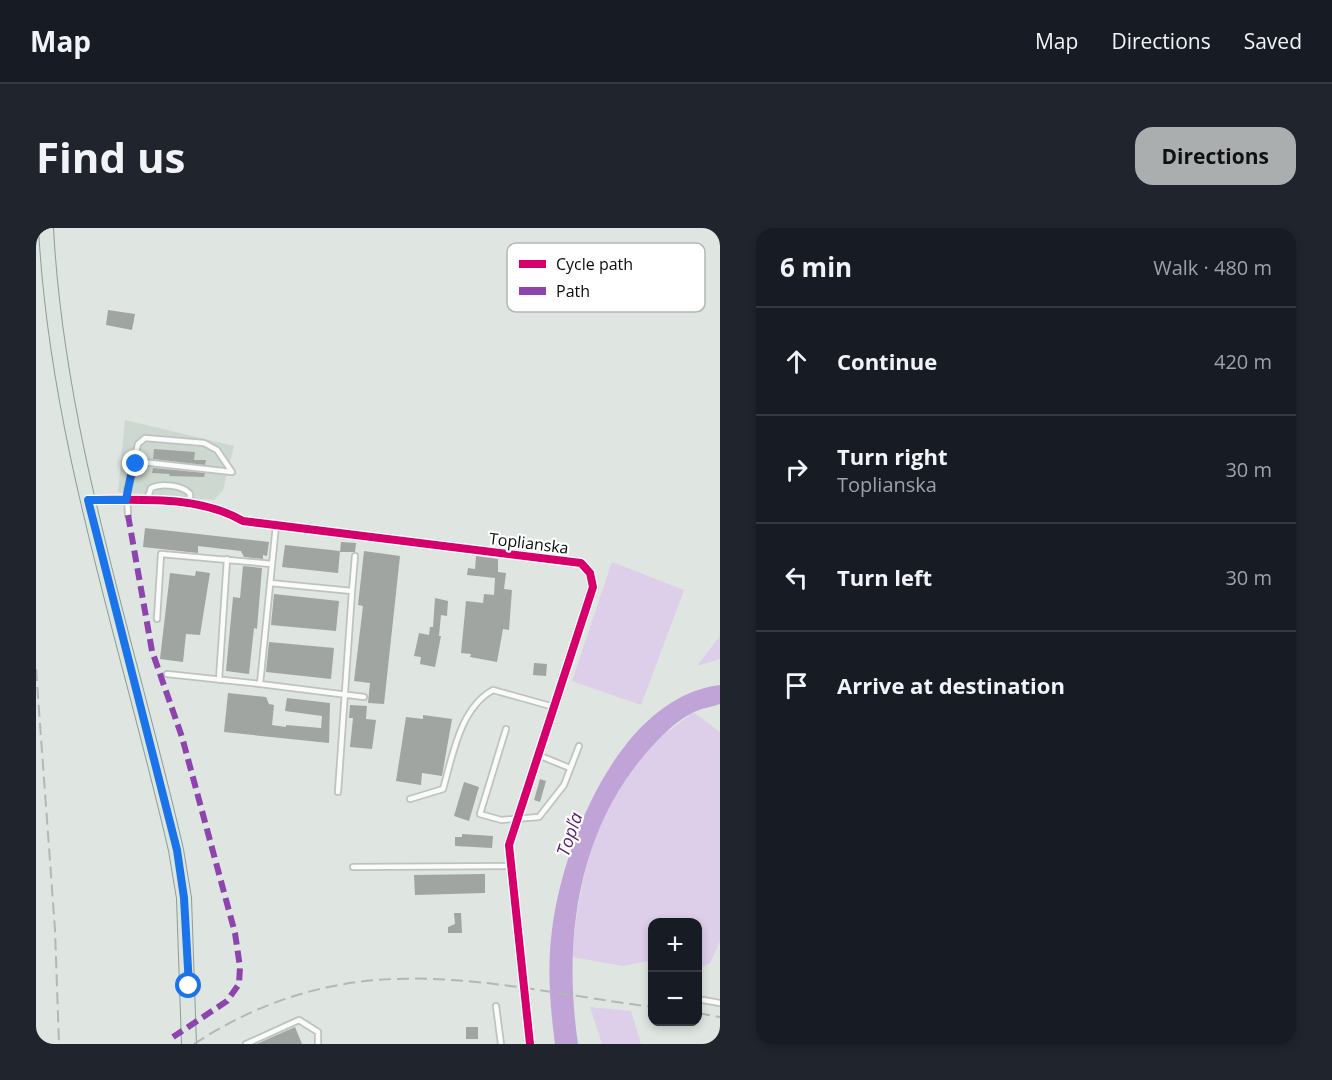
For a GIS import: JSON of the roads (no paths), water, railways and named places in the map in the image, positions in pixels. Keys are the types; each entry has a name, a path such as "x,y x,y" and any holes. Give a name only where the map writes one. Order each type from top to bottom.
{"main road":[{"path":"46,228 64,393 88,500 177,850 184,898 189,986 189,1044"}],"street":[{"name":"Toplianska","path":"88,500 147,500 190,504 223,510 243,521 581,563 590,573 593,587 509,845 530,1044"}],"lane":[{"path":"128,515 126,500 132,470 138,444 145,438 204,443 218,450 232,472 142,462 132,470"},
{"path":"147,500 151,488 160,486 184,488 190,494 190,504"},
{"path":"260,684 276,525"},
{"path":"157,619 161,554 272,564"},
{"path":"338,792 355,556"},
{"path":"219,680 227,559"},
{"path":"270,583 352,591"},
{"path":"167,674 364,697"},
{"path":"410,800 443,789 466,719 478,698 493,690 554,707"},
{"path":"506,729 480,814 501,820 539,817 564,785 579,746"},
{"path":"538,755 570,768"},
{"path":"353,867 511,866"},
{"path":"703,1000 720,1003"},
{"path":"496,1006 501,1044"},
{"path":"246,1044 300,1020 318,1032 318,1044"}],"railway":[{"path":"36,669 55,930 59,1044"},
{"path":"194,1044 252,1012 308,992 363,981 418,979 473,982 648,1006"},
{"path":"702,1014 720,1017"}],"water label":[{"name":"Topľa","path":"569,834"}]}
